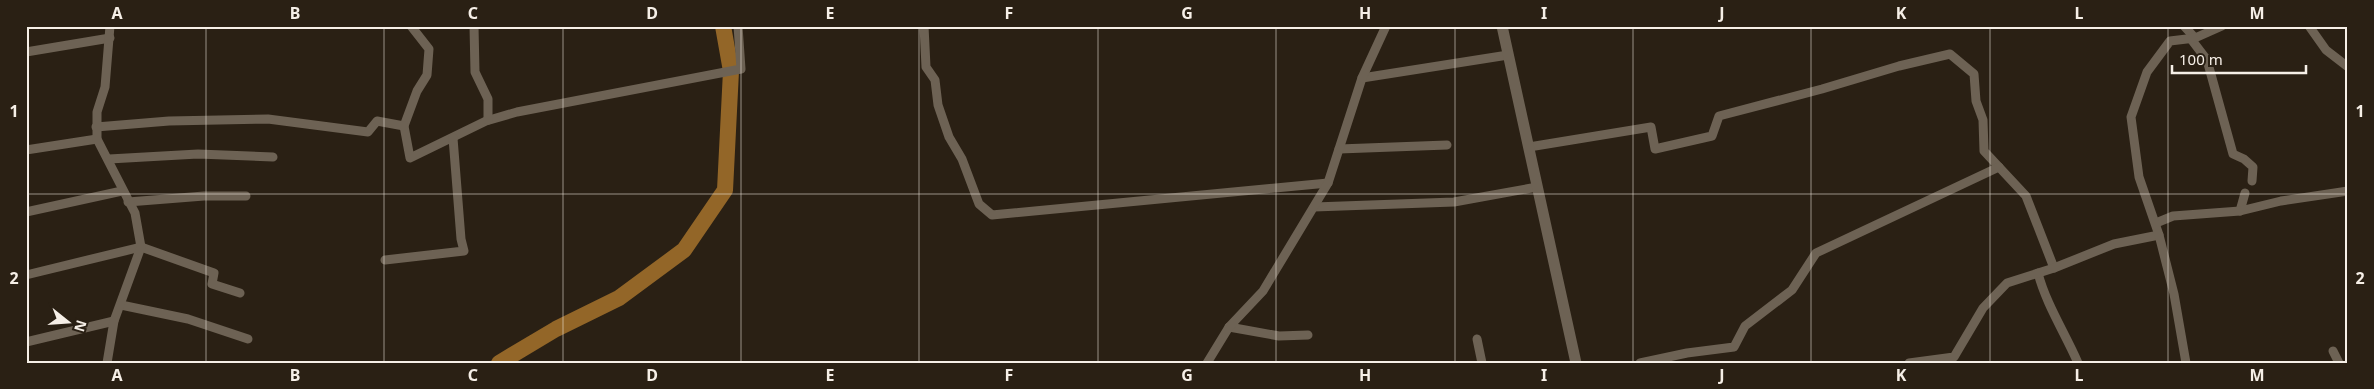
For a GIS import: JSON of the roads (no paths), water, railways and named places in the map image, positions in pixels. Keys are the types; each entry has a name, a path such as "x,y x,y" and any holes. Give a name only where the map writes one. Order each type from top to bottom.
{"main road":[{"path":"1502,26 1576,363"}],"street":[{"path":"107,363 114,321 141,248 135,213 97,139 97,112 105,87 110,26"},
{"path":"412,26 429,49 427,75 417,91 404,126 410,158 488,120 517,112 741,69 738,26"},
{"path":"474,26 474,72 488,99 488,120"},
{"path":"924,26 926,67 934,80 938,105 949,137 962,159 979,204 992,215 1328,183"},
{"path":"1207,363 1229,327 1264,291 1328,183 1362,78 1386,26"},
{"path":"2184,26 2206,60 2233,154 2244,159 2252,167 2252,181"},
{"path":"2186,363 2174,294 2156,223 2138,177 2131,117 2147,72 2170,41 2193,39 2222,26"},
{"path":"2309,26 2326,50 2348,67"},
{"path":"26,52 110,38"},
{"path":"1529,147 1651,127 1654,149 1674,145 1712,136 1718,116 1950,54 1974,74 1976,101 1983,120 1984,150 2026,196 2054,268"},
{"path":"1362,78 1508,55"},
{"path":"96,127 168,121 268,119 368,132 377,121 404,126"},
{"path":"385,260 464,251 454,138"},
{"path":"26,150 97,139"},
{"path":"1339,149 1447,144"},
{"path":"108,159 198,154 273,157"},
{"path":"1640,363 1687,353 1734,347 1745,326 1792,290 1816,252 1999,167"},
{"path":"1314,207 1454,202 1537,187"},
{"path":"26,212 122,190"},
{"path":"2156,223 2164,217 2240,211 2281,201 2348,191"},
{"path":"2240,211 2244,192"},
{"path":"128,202 204,196 246,196"},
{"path":"1909,363 1954,357 1983,308 2007,283 2054,268 2114,244 2159,235"},
{"path":"26,275 141,248 214,273 212,284 240,292"},
{"path":"2038,273 2044,296 2056,313 2078,363"},
{"path":"121,305 188,319 248,339"},
{"path":"26,342 114,321"},
{"path":"1229,327 1279,336 1308,336"},
{"path":"1477,339 1482,363"},
{"path":"2333,350 2339,363"}],"waterway":[{"path":"499,363 556,329 619,298 684,250 725,190 731,71 723,26"}]}
